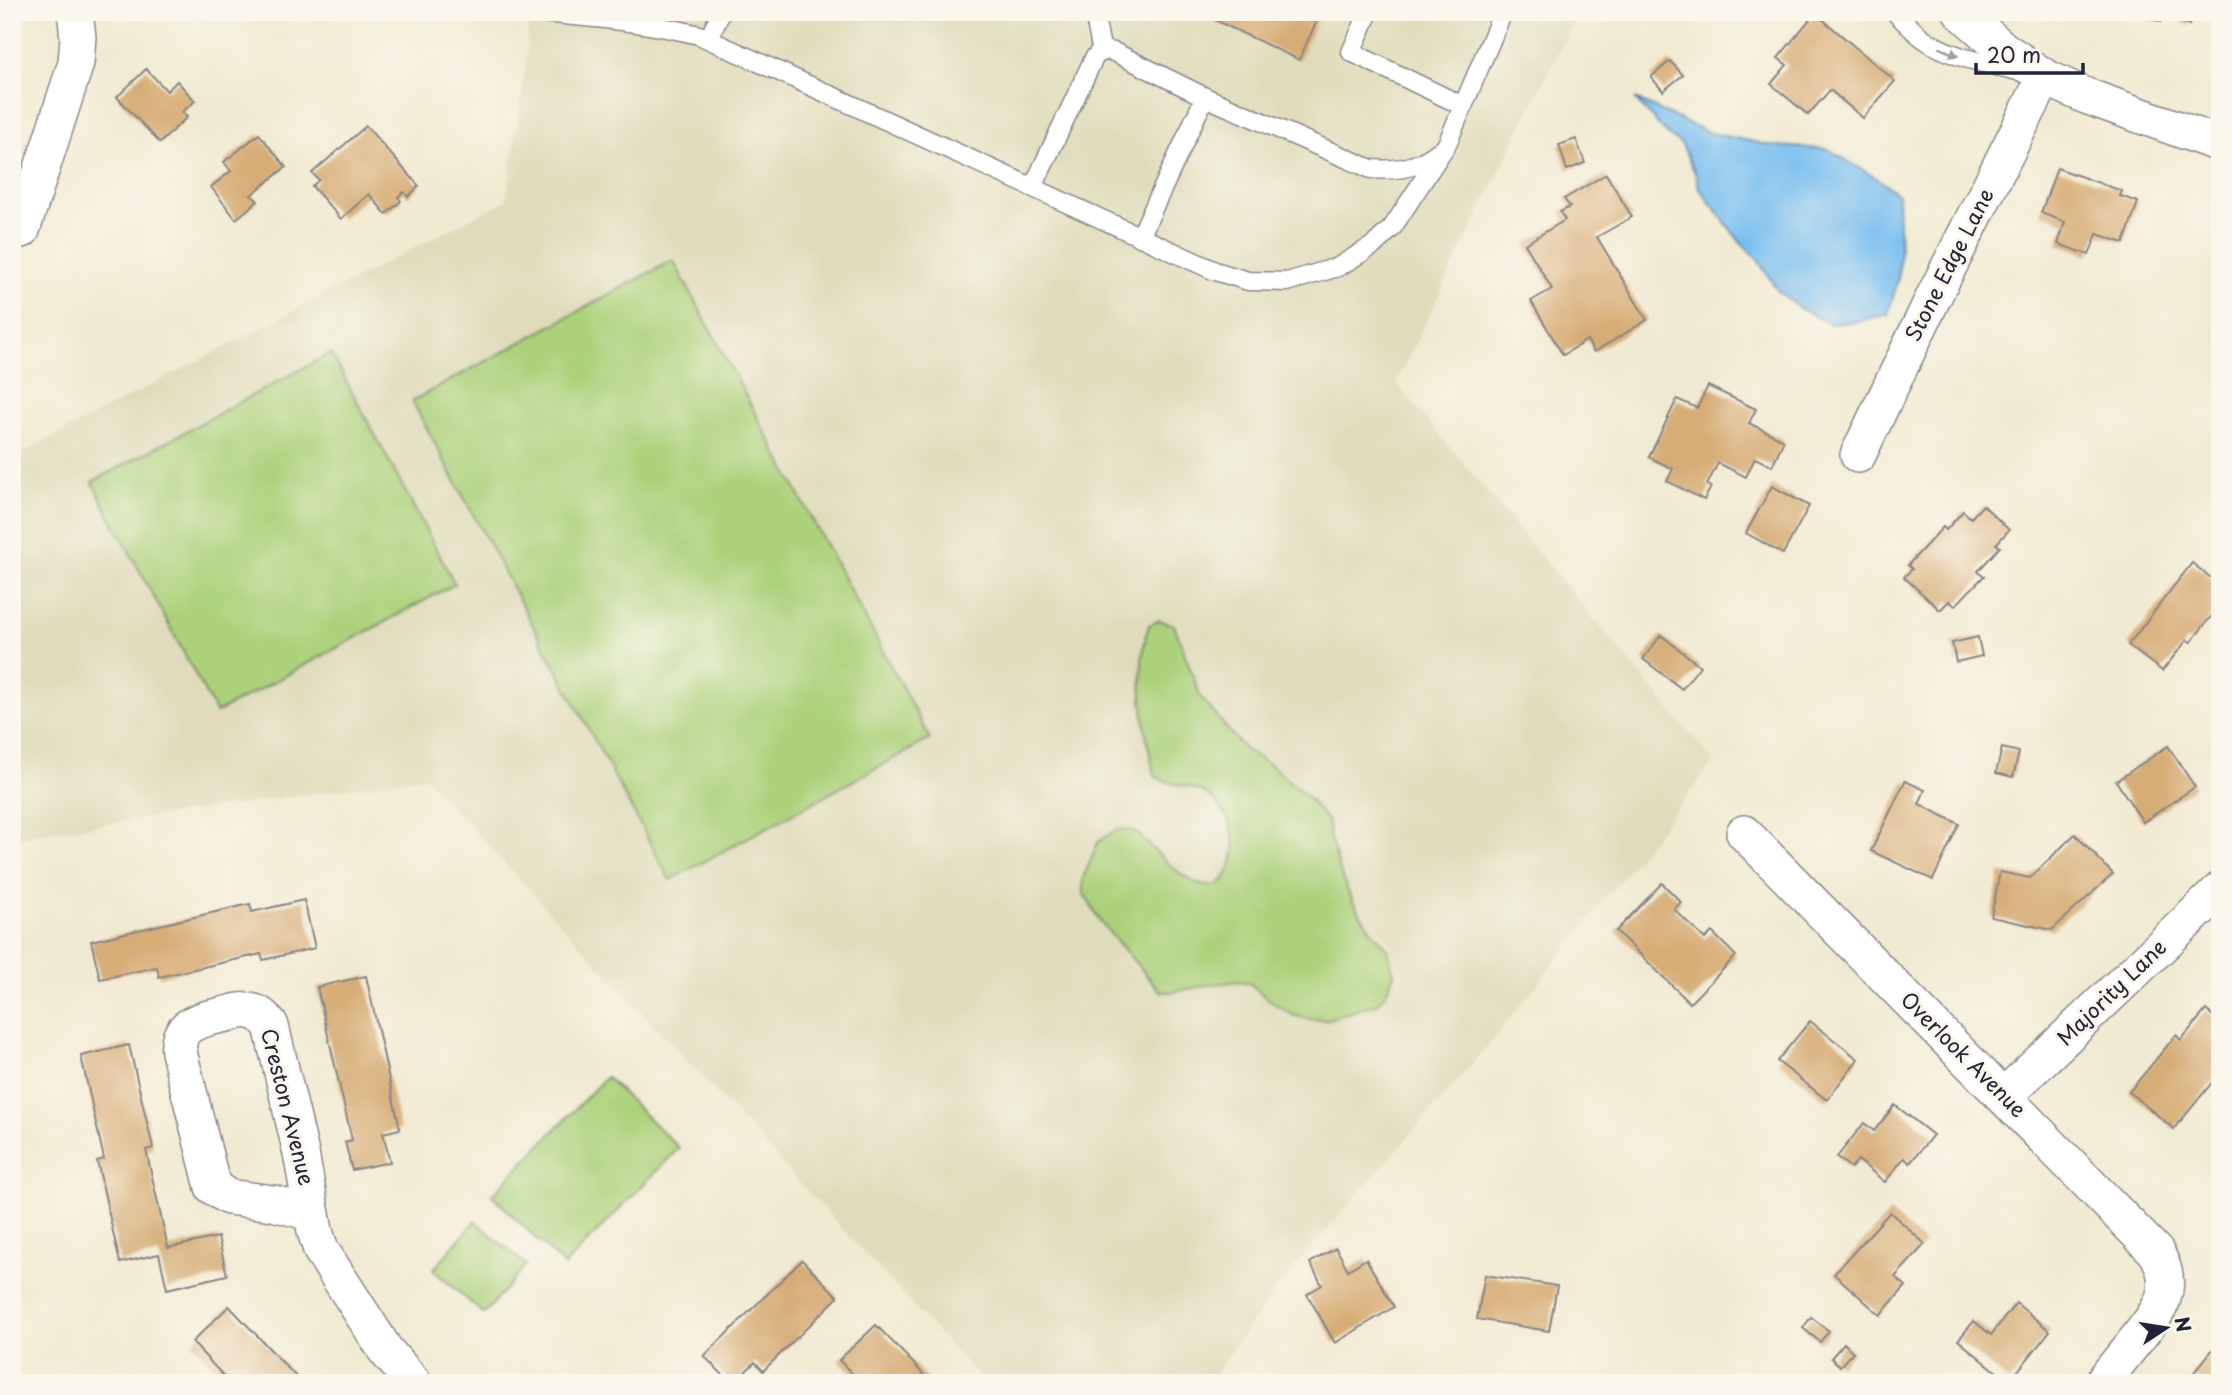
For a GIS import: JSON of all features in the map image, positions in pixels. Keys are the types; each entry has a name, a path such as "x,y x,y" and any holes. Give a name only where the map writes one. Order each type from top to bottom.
{"street":[{"path":"22,230 76,63 78,37 75,12"},
{"path":"1961,12 2003,49 2045,77 2086,96 2217,137"},
{"name":"Stone Edge Lane","path":"1858,455 1934,296 2045,77"},
{"name":"Overlook Avenue","path":"1744,833 2151,1246 2161,1260 2166,1276 2163,1302 2155,1317 2102,1383"},
{"name":"Majority Lane","path":"2004,1096 2220,890"},
{"name":"Creston Avenue","path":"311,1213 273,1202 228,1197 213,1186 179,1052 181,1034 188,1025 247,1010 258,1013 271,1026 301,1153 311,1213 325,1258 386,1351 414,1383"}],"lane":[{"path":"530,12 641,23 709,39 1215,271 1248,281 1287,282 1318,275 1355,258 1392,228 1447,144 1503,12"},
{"path":"709,39 721,12"},
{"path":"1091,12 1096,19 1095,30 1102,52"},
{"path":"1369,12 1351,52 1463,106"},
{"path":"1895,12 1924,39 1943,49 1965,58 2045,77"},
{"path":"1033,187 1093,60 1102,52 1114,52 1205,97 1371,169 1412,167 1429,159 1447,144"},
{"path":"1140,237 1205,97"}],"shaded area":[{"path":"529,12 1578,12 1396,383 1714,762 1488,1046 1277,1287 1209,1383 984,1383 425,777 12,838 12,458 506,200 526,62"}],"green space":[{"path":"673,260 930,739 670,880 412,401"},
{"path":"331,353 455,584 216,713 92,482"},
{"path":"1159,620 1174,625 1201,698 1244,749 1273,767 1308,798 1327,820 1343,881 1370,929 1387,948 1394,974 1385,995 1376,1004 1325,1020 1307,1019 1293,1015 1249,983 1239,981 1161,992 1102,924 1083,892 1083,878 1098,842 1117,829 1138,834 1179,872 1206,886 1221,882 1232,864 1233,832 1217,804 1203,792 1155,776 1144,720 1141,680 1144,642 1149,625"},
{"path":"606,1077 679,1148 564,1266 492,1195"},
{"path":"475,1221 526,1265 484,1314 433,1270"}],"water":[{"path":"1635,99 1707,132 1773,146 1828,149 1898,194 1898,280 1888,314 1856,322 1830,324 1799,308 1778,291 1758,260 1741,243 1699,188 1682,145 1667,134"}],"building":[{"path":"1198,12 1321,12 1299,60"},
{"path":"2151,12 2194,12 2189,25 2163,15 2161,22 2149,18"},
{"path":"1815,13 1895,81 1863,118 1830,90 1808,115 1771,84 1787,65 1778,58"},
{"path":"1670,61 1683,75 1663,91 1651,77"},
{"path":"146,69 167,91 177,81 195,101 182,112 187,117 160,143 117,97"},
{"path":"366,126 419,186 408,197 404,192 398,197 401,201 386,214 369,194 341,219 312,186 319,180 312,173"},
{"path":"259,134 286,167 251,195 258,201 236,219 211,187 231,171 224,162"},
{"path":"1576,139 1585,163 1567,170 1559,145"},
{"path":"2057,168 2122,191 2120,196 2138,202 2124,243 2097,234 2089,255 2058,244 2065,222 2041,213"},
{"path":"1606,174 1632,217 1597,237 1647,320 1594,352 1587,340 1563,355 1531,301 1552,289 1525,244 1565,220 1560,212 1570,207 1564,199"},
{"path":"1708,386 1756,409 1749,423 1784,440 1772,466 1755,458 1746,477 1718,463 1707,485 1711,487 1704,500 1667,481 1673,469 1649,457 1677,399 1697,408"},
{"path":"1772,486 1809,506 1783,554 1746,533"},
{"path":"1983,505 2009,530 1996,544 2000,547 1978,571 1984,576 1955,606 1949,601 1940,610 1904,577 1912,569 1908,565 1943,527 1946,530 1963,511 1971,518"},
{"path":"2192,563 2220,585 2220,605 2191,642 2187,640 2162,671 2128,645"},
{"path":"1661,635 1700,666 1682,689 1643,659"},
{"path":"1978,637 1982,656 1956,662 1952,643"},
{"path":"2168,746 2195,787 2143,822 2116,781"},
{"path":"2002,748 2019,752 2013,777 1996,773"},
{"path":"1905,781 1925,790 1919,804 1959,824 1933,880 1871,851"},
{"path":"2075,834 2113,874 2052,930 1991,917 2000,872 2030,878"},
{"path":"1662,883 1681,902 1674,909 1705,939 1712,932 1736,956 1690,1003 1616,931"},
{"path":"304,900 315,948 263,960 261,954 159,977 157,967 100,979 91,941 250,904 252,912"},
{"path":"366,976 400,1129 383,1133 390,1162 352,1170 345,1142 352,1140 317,987"},
{"path":"2206,1010 2220,1022 2220,1073 2174,1129 2129,1092 2176,1035 2181,1040"},
{"path":"1810,1021 1858,1059 1827,1100 1777,1061"},
{"path":"129,1045 153,1148 146,1150 168,1248 218,1237 227,1275 167,1289 159,1254 120,1263 97,1161 104,1159 81,1056"},
{"path":"1895,1105 1933,1135 1910,1163 1904,1158 1885,1182 1858,1160 1851,1168 1837,1157 1864,1123 1874,1131"},
{"path":"1890,1212 1925,1244 1895,1277 1906,1286 1880,1315 1834,1274"},
{"path":"1336,1248 1348,1270 1366,1259 1394,1307 1335,1343 1307,1294 1322,1285 1310,1263"},
{"path":"802,1260 838,1297 763,1371 755,1362 731,1383 704,1356"},
{"path":"1485,1275 1557,1286 1549,1331 1477,1319"},
{"path":"2016,1303 2050,1331 2009,1382 1958,1340 1974,1321 1991,1335"},
{"path":"229,1306 302,1383 230,1383 192,1342"},
{"path":"1811,1317 1829,1331 1820,1342 1803,1328"},
{"path":"876,1325 931,1383 861,1383 839,1360"},
{"path":"1844,1343 1853,1352 1840,1366 1831,1358"},
{"path":"2217,1344 2220,1346 2220,1383 2201,1383 2192,1375"}]}
